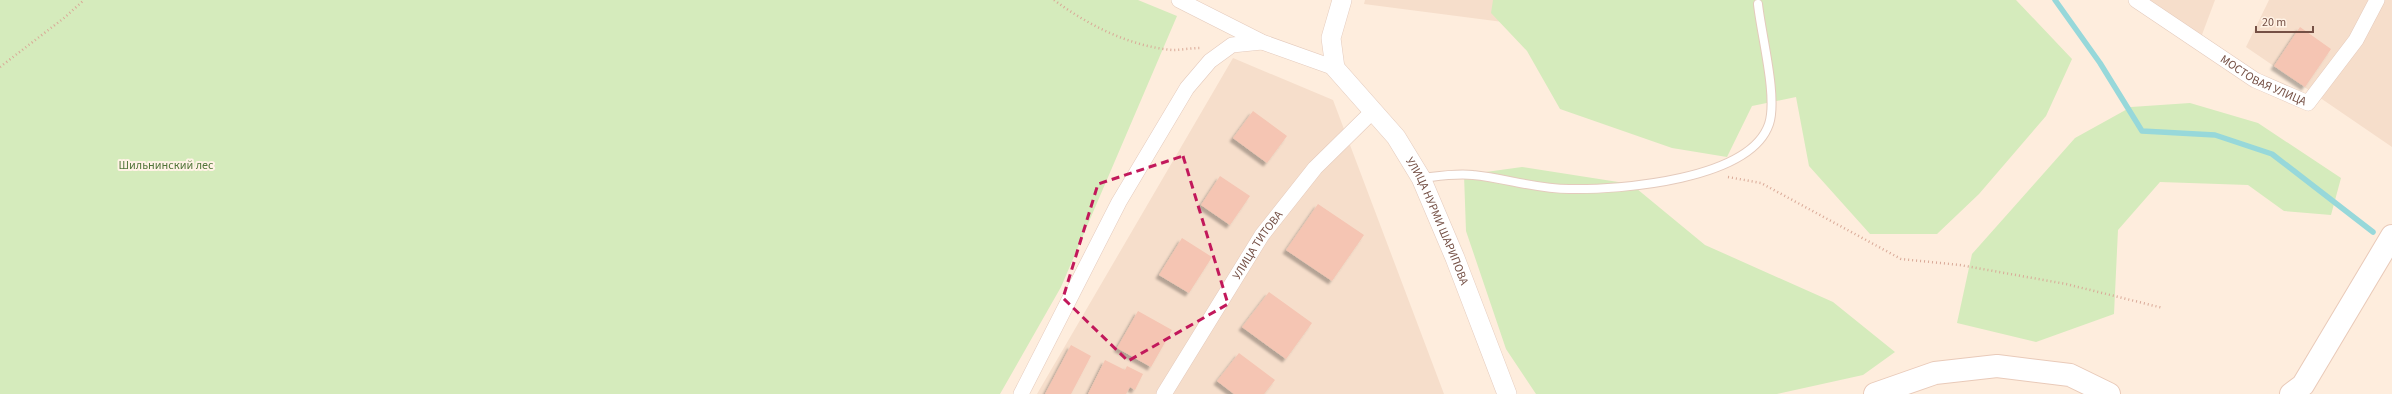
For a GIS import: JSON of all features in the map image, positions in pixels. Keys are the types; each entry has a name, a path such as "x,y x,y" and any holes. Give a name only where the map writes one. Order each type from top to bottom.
{"main road":[{"path":"2291,394 2303,384 2358,290 2392,236"},
{"path":"1875,394 1935,373 1997,366 2070,375 2109,394"}],"street":[{"path":"1179,0 1262,42 1335,68 1332,38 1342,0"},
{"name":"МОСТОВАЯ УЛИЦА","path":"2136,0 2255,80 2308,103 2356,40 2378,0"},
{"path":"1021,394 1119,202 1188,88 1210,61 1232,45 1262,42"},
{"name":"УЛИЦА НУРМИ ШАРИПОВА","path":"1335,68 1372,112 1396,137 1421,178 1455,258 1507,394"},
{"name":"УЛИЦА ТИТОВА","path":"1164,394 1262,235 1315,168 1372,112"}],"lane":[{"path":"1421,178 1450,174 1472,175 1568,190 1668,180 1704,173 1750,151 1762,138 1770,123 1771,103 1769,76 1758,4"}],"path":[{"path":"0,67 64,18 84,0"},
{"path":"1054,0 1073,14 1106,32 1141,44 1172,50 1232,45"},
{"path":"1704,173 1761,183 1901,259 1960,265 2066,284 2163,308"}],"highlighted area":[{"path":"1183,156 1228,304 1128,361 1063,298 1098,184"}],"shaded area":[{"path":"1365,0 1572,0 1549,28 1364,4"},
{"path":"2141,0 2215,0 2200,40"},
{"path":"2269,0 2392,0 2392,147 2246,47"},
{"path":"1233,58 1333,100 1444,394 1037,394"}],"green space":[{"name":"Шильнинский лес","path":"0,0 1138,0 1177,16 1061,287 1000,394 0,394"},
{"path":"1493,0 2016,0 2072,59 2046,116 1979,194 1937,234 1870,234 1809,166 1796,97 1752,106 1727,157 1672,148 1560,109 1527,51 1491,13"},
{"path":"2190,103 2258,123 2341,178 2331,215 2284,211 2248,185 2160,182 2118,230 2114,314 2036,342 1957,323 1972,254 2075,138 2131,107"},
{"path":"1522,167 1631,184 1705,245 1833,302 1895,352 1863,375 1777,394 1536,394 1506,349 1466,231 1464,175"}],"building":[{"path":"2300,27 2331,49 2305,87 2274,66"},
{"path":"1253,111 1287,136 1267,163 1233,138"},
{"path":"1220,176 1250,196 1230,225 1201,205"},
{"path":"1318,204 1364,235 1332,281 1286,250"},
{"path":"1182,238 1212,257 1189,293 1159,275"},
{"path":"1269,292 1312,323 1286,359 1242,327"},
{"path":"1138,311 1172,330 1151,367 1117,348"},
{"path":"1071,345 1091,356 1071,394 1045,394"},
{"path":"1239,353 1275,380 1264,394 1234,394 1217,381"},
{"path":"1105,360 1125,370 1127,366 1143,374 1135,390 1130,387 1126,394 1088,394"}],"waterway":[{"path":"2055,0 2100,63 2142,131 2215,135 2272,154 2373,232"}]}
